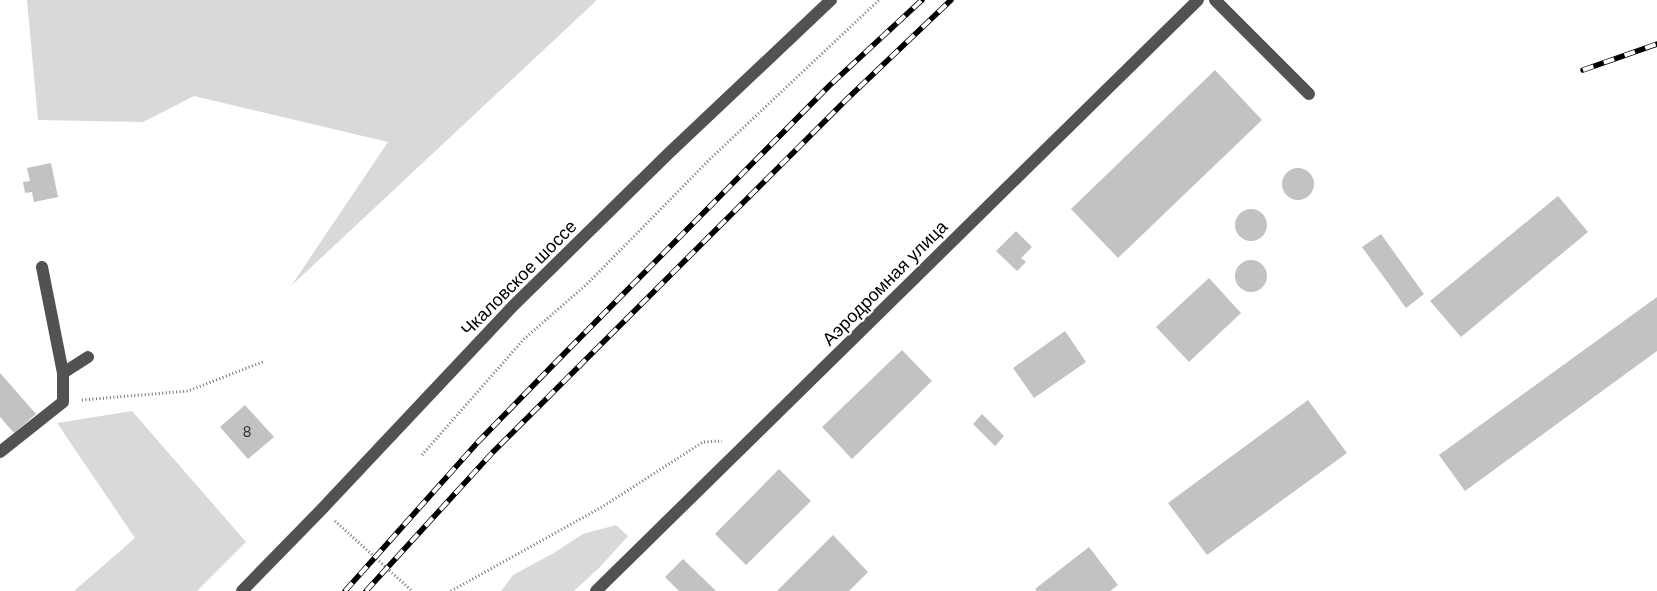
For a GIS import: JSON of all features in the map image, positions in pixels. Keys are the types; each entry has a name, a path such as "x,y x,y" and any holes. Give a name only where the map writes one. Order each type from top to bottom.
{"street":[{"name":"Чкаловское шоссе","path":"242,591 513,306 669,153 831,0"},
{"name":"Аэродромная улица","path":"596,591 1198,0"},
{"path":"1215,0 1309,94"},
{"path":"0,452 63,402 63,373 42,267"},
{"path":"63,373 88,357"}],"path":[{"path":"422,454 524,339 587,284 710,159 878,0"},
{"path":"63,402 188,391 265,361"},
{"path":"452,591 602,507 703,442 752,439"},
{"path":"347,532 412,591"}],"shaded area":[{"path":"27,0 597,0 291,286 388,142 194,96 143,122 38,120"},
{"path":"132,411 246,542 197,591 74,591 135,538 57,423"},
{"path":"616,525 628,536 600,567 574,591 501,591 513,575 552,554 583,534"}],"building":[{"path":"1215,70 1262,120 1118,258 1071,209"},
{"path":"51,163 58,197 34,202 32,192 25,193 23,182 30,181 27,168"},
{"path":"1298,168 1310,172 1314,184 1310,196 1298,200 1286,196 1282,184 1286,172"},
{"path":"1558,196 1588,232 1461,337 1430,301"},
{"path":"1251,209 1263,213 1267,225 1263,237 1251,241 1239,237 1235,225 1239,213"},
{"path":"1016,231 1032,247 1021,258 1026,262 1017,271 996,251"},
{"path":"1381,234 1424,294 1406,308 1362,247"},
{"path":"1251,260 1263,264 1267,276 1263,288 1251,292 1239,288 1235,276 1239,264"},
{"path":"1209,278 1241,313 1189,362 1156,327"},
{"path":"1657,297 1657,351 1465,491 1439,455"},
{"path":"1065,331 1086,362 1034,398 1013,368"},
{"path":"902,350 932,381 852,459 822,427"},
{"path":"0,373 36,414 14,433 0,417"},
{"path":"1308,400 1347,453 1207,555 1168,503"},
{"path":"245,405 274,437 248,459 220,427"},
{"path":"982,414 1004,436 995,446 973,424"},
{"path":"779,469 811,501 746,565 715,534"},
{"path":"833,535 868,572 849,591 777,591"},
{"path":"1089,547 1118,585 1110,591 1037,591 1035,589"},
{"path":"683,559 716,591 679,591 665,577"}],"railway":[{"path":"345,591 478,442 555,363 829,86 922,0"},
{"path":"366,591 493,452 846,100 951,0"},
{"path":"1583,70 1657,44"}]}
